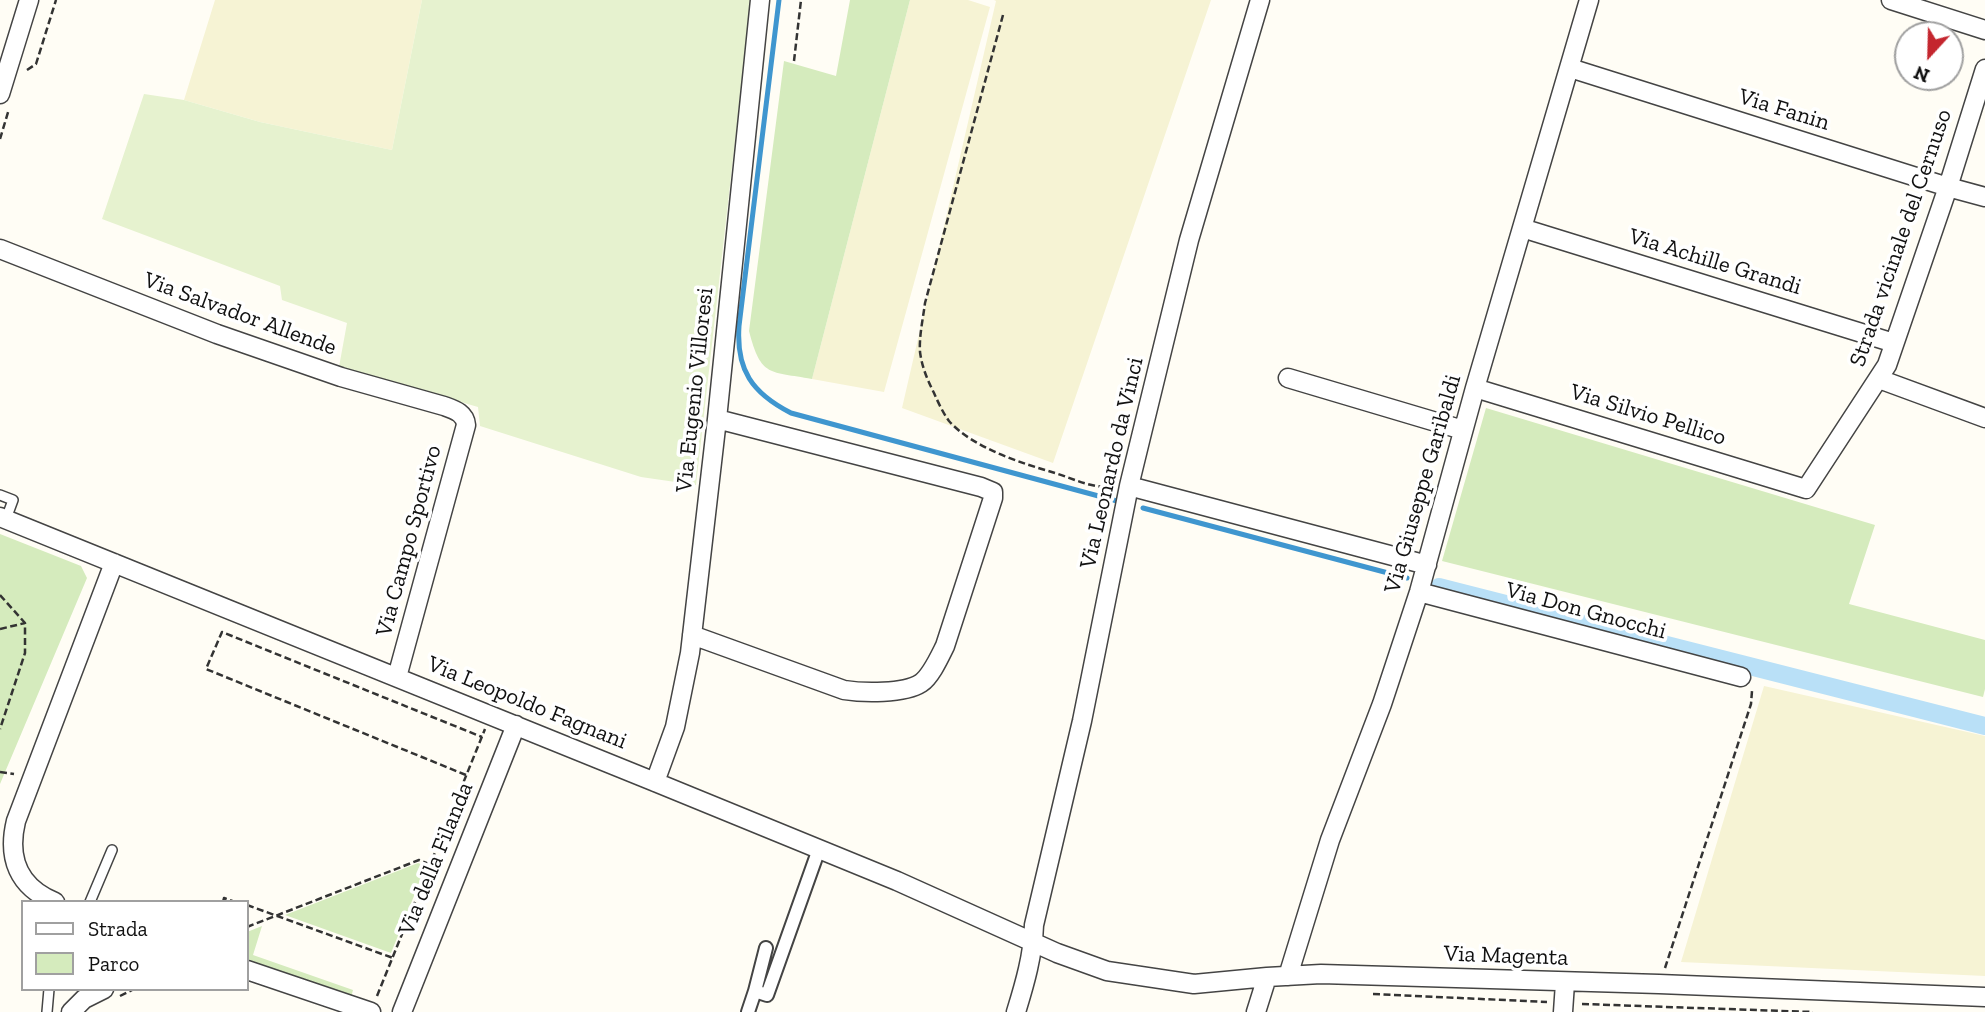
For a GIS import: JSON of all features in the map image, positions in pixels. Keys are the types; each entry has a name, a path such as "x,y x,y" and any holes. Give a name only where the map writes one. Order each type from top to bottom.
{"street":[{"path":"5,99 29,0"},
{"name":"Via Eugenio Villoresi","path":"655,782 675,727 692,635 760,0"},
{"name":"Via Leonardo da Vinci","path":"1016,1012 1027,975 1034,925 1082,721 1129,486 1189,240 1260,0"},
{"name":"Via Giuseppe Garibaldi","path":"1288,976 1330,840 1382,704 1419,592 1475,388 1589,0"},
{"path":"1891,0 1985,30"},
{"name":"Via Fanin","path":"1570,68 1985,197"},
{"name":"Strada vicinale del Cernuso","path":"1807,489 1887,365 1985,69"},
{"name":"Via Achille Grandi","path":"1522,228 1894,343"},
{"name":"Via Salvador Allende","path":"0,249 217,334 341,377 444,406 464,417"},
{"path":"1288,378 1463,430"},
{"path":"1879,379 1985,418"},
{"name":"Via Silvio Pellico","path":"1475,388 1807,489"},
{"name":"Via Campo Sportivo","path":"397,677 466,425 464,417"},
{"path":"692,635 844,690 863,693 909,688 922,682 940,656 993,498 993,492 981,487 717,419"},
{"path":"1129,486 1427,565"},
{"name":"Via Leopoldo Fagnani","path":"3,518 820,849 1033,941"},
{"path":"50,900 21,877 12,850 12,836 114,564"},
{"name":"Via Don Gnocchi","path":"1419,592 1741,677"},
{"name":"Via della Filanda","path":"402,1012 516,725"},
{"path":"755,992 767,995 820,849"},
{"name":"Via Magenta","path":"1033,941 1107,971 1194,984 1321,974 1985,997"},
{"path":"748,1012 766,948"},
{"path":"248,970 371,1012"},
{"path":"1261,1009 1267,977"},
{"path":"1563,1008 1565,983"},
{"path":"69,1012 68,1000 73,991"},
{"path":"69,1012 83,999 100,991"}],"lane":[{"path":"0,495 13,500 3,518"},
{"path":"91,900 112,850"},
{"path":"47,1012 49,991"}],"path":[{"path":"19,74 36,64 56,0"},
{"path":"794,61 801,0"},
{"path":"1003,15 925,303 920,335 923,367 949,421 981,444 1019,462 1090,486 1129,486"},
{"path":"0,139 5,99"},
{"path":"0,595 25,623 24,653 0,729"},
{"path":"0,629 25,623"},
{"path":"466,775 206,670 222,632 482,737"},
{"path":"1660,984 1751,704 1751,688 1741,677"},
{"path":"371,1012 490,715"},
{"path":"248,927 419,860 457,874"},
{"path":"248,905 393,958"},
{"path":"1373,994 1563,1008 1813,1012"}],"shaded area":[{"path":"215,0 422,0 392,150 260,122 184,100"},
{"path":"910,0 968,0 990,7 884,392 812,379"},
{"path":"994,0 1211,0 1053,463 902,408 996,1"},
{"path":"1764,686 1985,736 1985,976 1681,962"}],"green space":[{"path":"422,0 751,0 696,485 641,477 480,426 478,407 339,367 347,323 282,300 280,286 102,219 144,94 184,100 260,122 392,150"},
{"path":"850,0 910,0 812,379 769,370 758,357 749,331 784,61 836,76"},
{"path":"1486,408 1875,525 1849,604 1985,640 1983,697 1442,561"},
{"path":"0,534 81,566 87,578 0,784"},
{"path":"418,863 426,866 391,953 285,915"},
{"path":"262,926 253,955 353,990 350,1001 248,967 248,932"}],"waterway":[{"path":"779,0 739,326 740,355 749,378 766,397 791,413 1117,501"},
{"path":"1143,508 1407,578"},
{"path":"1439,587 1985,726"}]}
